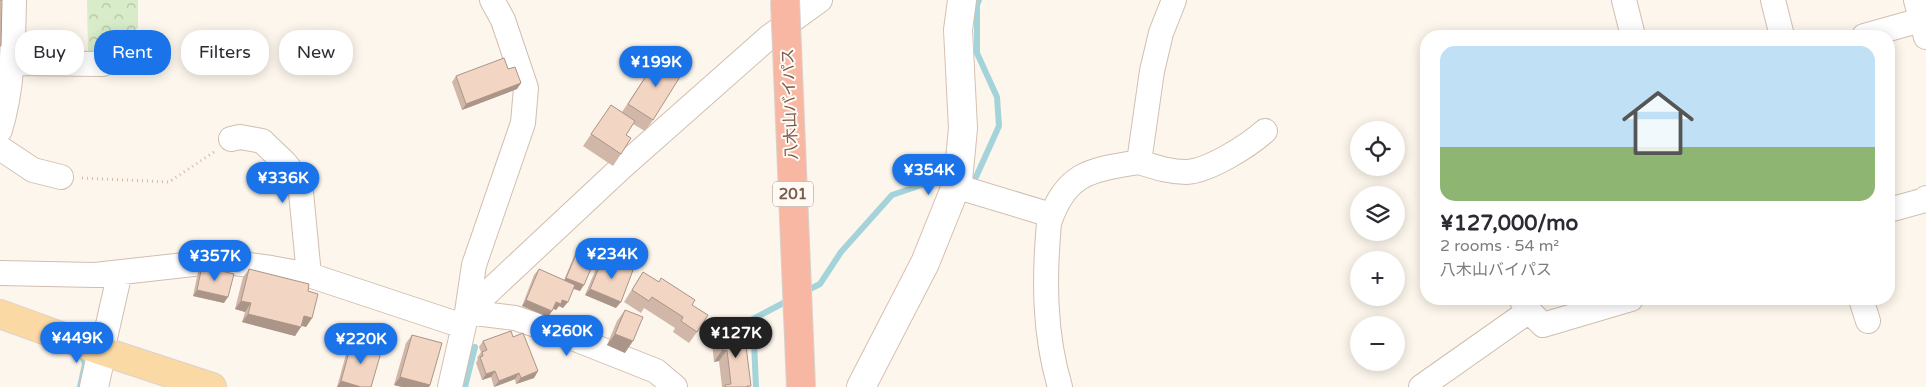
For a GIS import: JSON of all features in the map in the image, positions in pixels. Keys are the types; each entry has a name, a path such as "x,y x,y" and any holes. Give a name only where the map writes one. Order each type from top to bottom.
{"highway":[{"name":"八木山バイパス","path":"786,0 801,387"}],"main road":[{"path":"0,314 102,351 212,387"}],"street":[{"path":"0,130 13,64 14,0"},
{"path":"450,387 465,319 474,265 523,123 526,88 503,20 492,0"},
{"path":"465,319 622,167 762,43 820,0"},
{"path":"861,387 925,263 958,181 963,128 958,30 962,0"},
{"path":"1140,162 1152,71 1161,33 1174,0"},
{"path":"1624,0 1632,30"},
{"path":"1773,0 1780,30"},
{"path":"1884,30 1921,19"},
{"path":"13,64 94,64"},
{"path":"1060,387 1046,304 1047,246 1048,223 1068,185 1081,175 1101,168 1140,162 1165,170 1187,172 1217,162 1249,145 1265,131"},
{"path":"231,139 240,137 262,142 286,163 300,182 309,275"},
{"path":"0,148 33,170 61,177"},
{"path":"955,186 1051,215"},
{"path":"1895,208 1925,200 1926,198"},
{"path":"0,273 95,275 220,261 270,268 309,275 465,319 515,318 656,371 676,387"},
{"path":"94,387 120,272"},
{"path":"1421,387 1524,305 1543,325 1611,305"}],"path":[{"path":"61,177 169,182 231,139"}],"green space":[{"path":"87,0 138,0 138,28 135,30 94,30 94,52 88,51"}],"building":[{"path":"0,0 2,0 1,46 0,46"},
{"path":"659,56 683,72 653,120 628,104"},
{"path":"504,58 508,69 515,67 521,83 466,104 456,76"},
{"path":"611,105 635,121 626,135 631,138 621,154 591,134"},
{"path":"581,243 599,250 584,285 566,278"},
{"path":"603,258 633,270 621,302 590,289"},
{"path":"202,266 234,274 228,297 197,290"},
{"path":"249,269 309,284 308,291 318,294 312,318 304,316 301,327 248,314 251,303 241,301"},
{"path":"539,269 575,285 568,302 562,300 561,304 556,302 552,311 526,300"},
{"path":"643,272 659,282 661,278 695,300 692,305 708,315 697,332 681,321 683,317 652,297 649,301 632,290"},
{"path":"625,310 643,317 633,341 615,334"},
{"path":"738,329 740,347 746,346 751,386 725,387 725,385 731,384 727,350 722,350 720,331"},
{"path":"511,331 513,337 523,333 538,371 521,378 519,373 499,381 495,371 486,374 480,357 483,356 482,352 487,350 483,341"},
{"path":"412,335 442,343 430,385 400,377"},
{"path":"352,341 382,349 371,387 361,387 341,381"}],"waterway":[{"path":"976,177 999,126 997,97 977,53 977,5 979,0"},
{"path":"804,292 820,284 841,252 892,195 945,177"},
{"path":"756,387 753,319 791,299"},
{"path":"465,387 475,347"},
{"path":"77,355 83,357 85,364 80,387"}]}
